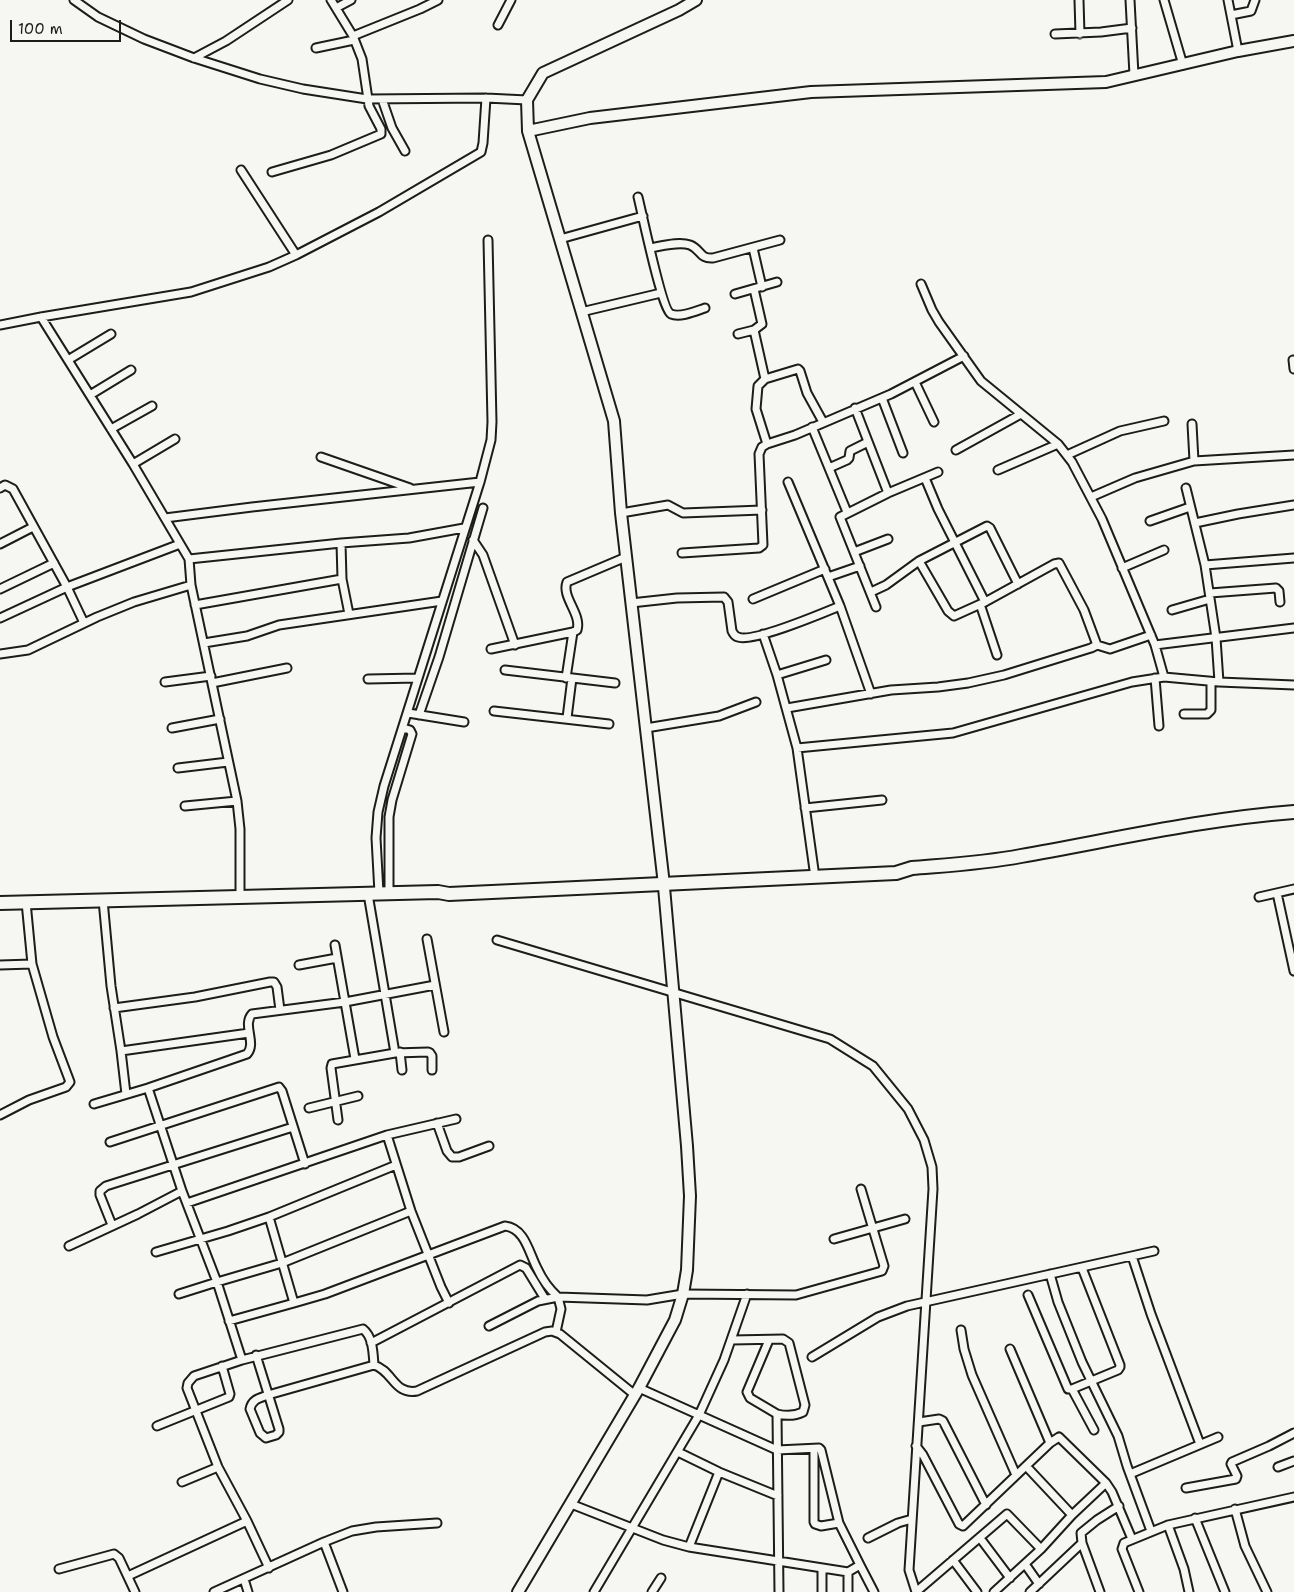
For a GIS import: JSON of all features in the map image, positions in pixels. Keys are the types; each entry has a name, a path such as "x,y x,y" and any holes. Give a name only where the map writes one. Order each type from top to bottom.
{"highway":[{"path":"663,880 896,873 912,868 1020,857 1154,830 1242,817 1294,812"},
{"path":"0,903 379,893 438,892 449,894 814,870 902,866 912,868"}],"street":[{"path":"74,0 98,17 144,39 194,58 260,79 303,89 367,99 406,97 527,100"},
{"path":"194,58 226,41 288,0"},
{"path":"272,172 331,155 381,134 367,99 362,59 354,38 332,0"},
{"path":"336,8 351,0"},
{"path":"316,48 354,38 438,0"},
{"path":"498,25 511,0"},
{"path":"518,1592 637,1391 675,1320 683,1294 687,1270 689,1236 689,1174 674,994 663,880 621,513 614,421 528,130 527,100 543,73 679,10 696,0"},
{"path":"1079,0 1080,34"},
{"path":"1130,0 1134,75"},
{"path":"1164,0 1183,65"},
{"path":"1228,0 1238,51"},
{"path":"1231,16 1251,11 1255,0"},
{"path":"1055,34 1080,34 1132,28"},
{"path":"528,130 590,118 811,92 1106,82 1238,51 1294,41"},
{"path":"0,326 41,316 190,292 261,270 296,255 379,212 481,152 484,144 486,98"},
{"path":"382,99 392,128 405,150"},
{"path":"241,170 296,255"},
{"path":"638,197 661,294 668,312 678,316 705,308"},
{"path":"560,239 643,216"},
{"path":"402,1070 386,993 376,838 378,812 384,786 480,482 491,440 488,240"},
{"path":"650,248 682,243 690,245 708,258 780,240"},
{"path":"738,334 754,330 762,324 753,248"},
{"path":"735,294 777,282"},
{"path":"921,284 932,310 981,381 1058,444 1067,455 1091,496 1151,635 1164,677"},
{"path":"581,312 661,294"},
{"path":"41,316 165,518 188,559 195,605 237,801 240,829 240,897"},
{"path":"754,330 765,379"},
{"path":"68,360 111,334"},
{"path":"682,553 761,547 763,543 759,454 767,444 795,435 882,398 964,356"},
{"path":"1293,360 1294,369"},
{"path":"767,444 756,402 758,386 765,379 798,369 807,393 823,422"},
{"path":"90,395 131,370"},
{"path":"915,382 934,422"},
{"path":"882,398 903,453"},
{"path":"111,429 152,406"},
{"path":"856,408 888,493"},
{"path":"956,450 1021,414"},
{"path":"1067,455 1120,431 1164,421"},
{"path":"1192,424 1194,461"},
{"path":"812,427 847,512"},
{"path":"132,464 175,439"},
{"path":"829,468 847,460 850,451 868,442"},
{"path":"998,470 1058,444"},
{"path":"1091,496 1135,478 1194,461 1294,455"},
{"path":"322,457 412,489"},
{"path":"876,607 840,517 888,493 938,472"},
{"path":"925,478 982,603 997,655"},
{"path":"165,518 480,482"},
{"path":"788,482 840,606 872,694"},
{"path":"0,488 6,485 12,489 67,587 84,623"},
{"path":"1186,488 1205,565 1216,638 1219,682"},
{"path":"621,513 668,505 684,513 762,510"},
{"path":"1195,523 1294,505"},
{"path":"1150,522 1190,507"},
{"path":"419,715 439,657 483,508"},
{"path":"871,592 886,585 919,561 986,526 989,526 1018,584"},
{"path":"0,544 33,527"},
{"path":"188,559 409,538 464,528"},
{"path":"854,552 888,539"},
{"path":"473,540 483,554 515,645"},
{"path":"341,543 342,580 349,614"},
{"path":"0,618 67,587 180,544"},
{"path":"1122,568 1164,550"},
{"path":"491,649 577,630 578,622 565,588 567,582 626,557"},
{"path":"1205,565 1294,558"},
{"path":"919,561 951,615 957,615 1054,564 1060,563 1084,610 1097,645"},
{"path":"0,589 54,563"},
{"path":"828,577 860,566"},
{"path":"754,599 825,569"},
{"path":"195,605 342,580"},
{"path":"0,654 28,650 134,602 191,585"},
{"path":"1172,610 1210,596 1276,588 1279,591 1280,602"},
{"path":"631,603 677,598 724,597 728,602 734,635 740,638 763,634 801,622 840,606"},
{"path":"204,643 248,636 279,625 442,601"},
{"path":"1155,645 1294,628"},
{"path":"567,718 573,632"},
{"path":"763,634 797,748 814,870"},
{"path":"786,708 872,694 968,683 1004,675 1097,645 1110,649 1151,635"},
{"path":"777,676 826,660"},
{"path":"165,682 211,679 286,668"},
{"path":"505,670 615,684"},
{"path":"368,679 418,678"},
{"path":"797,748 953,732 1132,682 1155,678 1294,685"},
{"path":"1155,678 1159,726"},
{"path":"1184,714 1210,713 1211,682"},
{"path":"646,728 719,716 756,702"},
{"path":"494,711 609,724"},
{"path":"408,713 464,722"},
{"path":"172,728 220,719"},
{"path":"379,893 389,817 412,734 410,730 403,728"},
{"path":"178,768 228,762"},
{"path":"806,808 882,800"},
{"path":"185,806 237,801"},
{"path":"1259,897 1294,889"},
{"path":"1277,893 1294,971"},
{"path":"103,900 114,1008 126,1094"},
{"path":"0,1115 29,1100 66,1087 70,1082 32,964 26,902"},
{"path":"427,939 444,1032"},
{"path":"497,940 830,1039 873,1066 908,1109 924,1140 932,1167 933,1189 909,1570 916,1592 1007,1514 1042,1549"},
{"path":"335,945 355,1059"},
{"path":"299,965 337,958"},
{"path":"0,965 32,964"},
{"path":"114,1008 195,997 274,982 277,987 280,1010"},
{"path":"94,1104 148,1088 247,1054 251,1046 248,1020 252,1014 345,1002 435,985"},
{"path":"121,1051 249,1033"},
{"path":"338,1120 330,1065 398,1052 430,1053 432,1056 432,1070"},
{"path":"110,1142 279,1087 282,1091 306,1164"},
{"path":"148,1088 182,1191 217,1282 242,1360"},
{"path":"310,1108 358,1096"},
{"path":"187,1203 387,1135 456,1119"},
{"path":"437,1123 447,1151 452,1157 459,1157 489,1146"},
{"path":"112,1225 100,1195 102,1188 112,1183 293,1127"},
{"path":"387,1135 411,1211 441,1287 450,1303"},
{"path":"156,1252 269,1217 396,1165"},
{"path":"490,1326 545,1299 558,1297 647,1300 683,1294 796,1296 880,1272 884,1266 861,1189"},
{"path":"69,1246 182,1191"},
{"path":"179,1294 282,1263 411,1211"},
{"path":"269,1217 294,1304"},
{"path":"834,1239 904,1219"},
{"path":"229,1321 326,1294 505,1226 512,1226 523,1238 537,1269 558,1297 561,1309 556,1332"},
{"path":"812,1357 878,1317 907,1306 1154,1251"},
{"path":"1132,1256 1151,1314 1200,1444"},
{"path":"372,1343 520,1265 526,1268 545,1299"},
{"path":"1028,1295 1066,1387 1070,1390 1118,1370 1120,1367 1082,1268"},
{"path":"1050,1274 1058,1302 1091,1382 1118,1436 1151,1530"},
{"path":"594,1592 699,1415 732,1340 747,1294"},
{"path":"269,1568 247,1521 218,1467 187,1388 188,1383 194,1376 256,1355 358,1330 366,1332 372,1343 374,1365"},
{"path":"961,1330 964,1349 972,1375 1016,1475"},
{"path":"256,1355 268,1395 279,1432 266,1438 260,1433 250,1408 253,1402 268,1395 374,1365 384,1370 403,1390 409,1392 417,1391 545,1332 556,1332 637,1391 699,1415 777,1450 819,1448 823,1452 839,1523 874,1592"},
{"path":"732,1340 783,1339 789,1343 805,1405 804,1412 800,1414 785,1416 777,1414 750,1398 747,1392 769,1340"},
{"path":"1010,1349 1050,1443"},
{"path":"158,1426 229,1397 229,1390 222,1366"},
{"path":"1072,1389 1094,1430"},
{"path":"777,1414 778,1592"},
{"path":"918,1422 939,1419 943,1421 986,1505"},
{"path":"1186,1488 1236,1479 1237,1476 1231,1464 1232,1462 1270,1446 1294,1433"},
{"path":"916,1446 923,1455 961,1526 966,1525 1056,1437 1061,1438 1106,1483 1119,1506 1132,1540"},
{"path":"1130,1474 1218,1437"},
{"path":"814,1448 814,1522 820,1526 839,1523"},
{"path":"678,1452 719,1472 778,1496"},
{"path":"1278,1467 1294,1461"},
{"path":"1026,1466 1072,1515"},
{"path":"182,1482 218,1467"},
{"path":"689,1547 719,1472"},
{"path":"994,1592 1042,1549 1072,1515 1106,1483"},
{"path":"1139,1592 1122,1549 1124,1543 1151,1530 1195,1518 1294,1499"},
{"path":"571,1504 663,1540 689,1547 848,1572 860,1565"},
{"path":"1100,1592 1082,1544 1081,1536 1084,1530 1119,1506"},
{"path":"1234,1509 1245,1546 1267,1592"},
{"path":"1195,1518 1225,1592"},
{"path":"868,1538 898,1523 912,1519"},
{"path":"128,1576 247,1521"},
{"path":"214,1592 352,1531 437,1523"},
{"path":"1168,1525 1184,1569 1189,1592"},
{"path":"980,1538 1010,1578"},
{"path":"324,1542 343,1592"},
{"path":"1030,1592 1082,1544"},
{"path":"60,1569 114,1554 119,1558 135,1592"},
{"path":"953,1560 977,1592"},
{"path":"1025,1564 1039,1584"},
{"path":"822,1568 822,1592"},
{"path":"848,1572 848,1592"},
{"path":"652,1592 660,1578"},
{"path":"244,1579 248,1592"}]}
